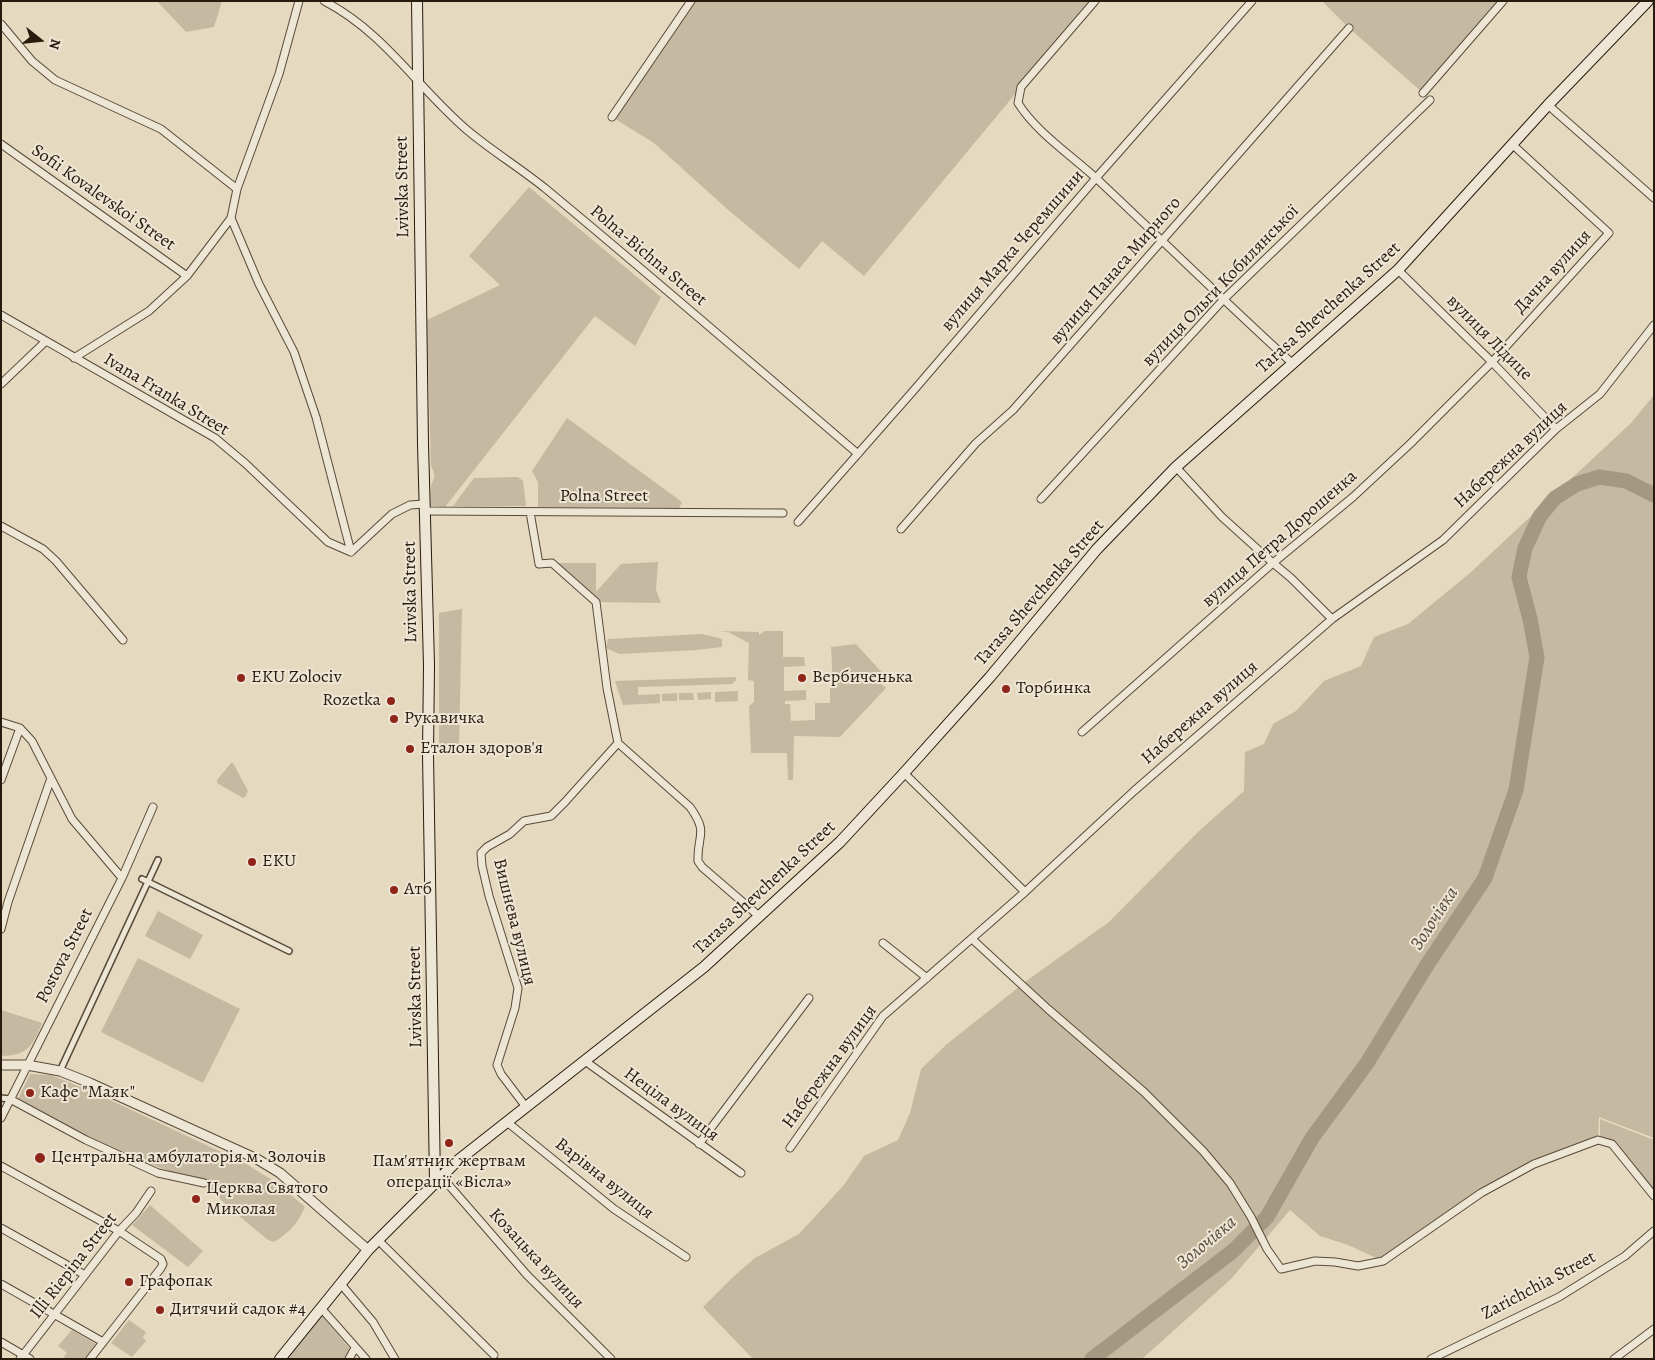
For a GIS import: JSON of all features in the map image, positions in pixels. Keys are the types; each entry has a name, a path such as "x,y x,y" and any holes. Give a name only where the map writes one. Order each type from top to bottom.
{"main road":[{"name":"Lvivska Street","path":"417,1 429,665 428,754 438,1179"},
{"name":"Tarasa Shevchenka Street","path":"280,1359 368,1250 456,1162 704,967 840,842 904,774 996,670 1097,550 1176,466 1398,270 1548,105 1648,1"}],"street":[{"path":"74,358 149,311 187,276 231,218 237,189 279,74 299,1"},
{"name":"Polna-Bichna Street","path":"324,1 346,12 369,31 403,63 418,82 467,130 544,188 858,454"},
{"path":"612,118 691,1"},
{"path":"1095,1 1021,87 1018,103 1026,116 1096,178 1222,300 1292,364"},
{"name":"вулиця Марка Черемшини","path":"798,522 1252,1"},
{"path":"1423,93 1503,1"},
{"path":"1,24 32,61 55,80 160,130 237,189"},
{"name":"вулиця Панаса Мирного","path":"901,529 976,443 1013,410 1349,28"},
{"name":"вулиця Ольги Кобилянської","path":"1040,499 1222,300 1430,100"},
{"path":"1548,105 1654,198"},
{"name":"Sofii Kovalevskoi Street","path":"1,144 187,276"},
{"name":"Дачна вулиця","path":"1492,362 1610,233 1513,145"},
{"path":"231,218 259,284 294,352 316,417 352,552"},
{"name":"вулиця Лідице","path":"1398,270 1492,362 1556,429"},
{"name":"Ivana Franka Street","path":"1,315 215,438 246,464 328,542 352,552"},
{"name":"Набережна вулиця","path":"790,1148 883,1016 1025,892 1134,791 1332,619 1444,540 1556,429 1600,394 1654,325"},
{"path":"1,384 46,341"},
{"name":"вулиця Петра Дорошенка","path":"1082,732 1273,563 1353,497 1410,444 1492,362"},
{"path":"1176,466 1222,517 1291,578 1332,619"},
{"name":"Polna Street","path":"352,552 392,514 410,505 530,512 783,513"},
{"path":"530,512 539,564 552,564 596,602 607,688 618,743 690,807 698,817 702,828 698,862 760,917"},
{"path":"1,526 43,549 56,561 123,640"},
{"path":"1,722 20,728 32,741 72,819 122,878"},
{"path":"1,780 20,728"},
{"name":"Вишнева вулиця","path":"526,1107 500,1074 497,1066 515,1008 518,988 489,896 481,853 487,847 510,834 524,821 550,816 566,802 618,743"},
{"path":"904,774 1025,892"},
{"path":"1,929 8,902 51,778"},
{"name":"Postova Street","path":"1,1118 122,878 153,807"},
{"path":"60,1071 145,880 158,860"},
{"path":"145,880 288,951"},
{"path":"972,939 1048,1009 1144,1092 1203,1151 1224,1177 1251,1217 1267,1249 1281,1269 1315,1262 1335,1262 1358,1266 1383,1261 1481,1193 1534,1164 1598,1140 1612,1144 1654,1196"},
{"path":"883,943 927,978"},
{"path":"699,1144 809,998"},
{"name":"Неціла вулиця","path":"584,1061 741,1173"},
{"path":"1,1065 27,1066 60,1071 257,1159 280,1173 368,1250"},
{"path":"1,1098 10,1099 86,1140 158,1173 204,1183"},
{"name":"Варівна вулиця","path":"507,1122 614,1209 686,1257"},
{"path":"1,1166 120,1231 161,1259 163,1264 161,1268 90,1359"},
{"name":"Козацька вулиця","path":"438,1179 527,1276 611,1359"},
{"name":"Illi Riepina Street","path":"25,1357 86,1275 136,1213 150,1191"},
{"path":"1,1228 86,1275"},
{"name":"Zarichchia Street","path":"1431,1359 1559,1297 1625,1256 1654,1231"},
{"path":"378,1240 494,1355"},
{"path":"340,1283 373,1322 395,1359"},
{"path":"1,1284 103,1342"},
{"path":"321,1308 366,1359"},
{"path":"1614,1359 1654,1329"},
{"path":"1,1342 25,1357"},
{"path":"349,1359 355,1348"}],"shaded area":[{"path":"157,1 222,1 214,27 186,32"},
{"path":"688,1 1095,1 864,276 822,241 799,269 726,208 654,143 612,117"},
{"path":"1322,1 1503,1 1423,93 1349,28"},
{"path":"529,187 661,297 635,346 595,316 445,507 431,506 434,476 431,466 427,320 500,285 469,256"},
{"path":"1654,395 1654,1138 1599,1117 1598,1140 1534,1164 1481,1193 1383,1261 1348,1245 1320,1236 1290,1210 1231,1279 1142,1359 753,1359 703,1307 755,1258 799,1234 843,1186 864,1156 898,1140 910,1113 921,1069 947,1044 1029,979 1109,922 1199,831 1244,791 1245,752 1264,744 1273,724 1296,711 1324,681 1361,666 1374,637 1408,624 1470,573 1631,423"},
{"path":"567,418 682,502 679,508 538,507 538,482 532,471"},
{"path":"518,477 523,481 526,506 453,506 474,478"},
{"path":"658,562 656,590 661,603 596,602 552,563 596,563 596,592 621,564"},
{"path":"462,609 459,745 439,745 439,613"},
{"path":"718,631 759,632 759,635 765,631 783,631 783,657 804,657 805,666 784,667 784,691 806,690 806,700 785,701 785,704 790,704 791,721 815,720 815,703 830,703 830,686 833,685 831,647 856,644 887,678 881,684 886,688 840,737 794,736 793,780 788,780 787,753 751,753 749,706 754,702 754,681 748,680 749,643 728,632"},
{"path":"701,634 722,639 722,647 619,654 606,648 608,639"},
{"path":"736,677 732,684 638,687 638,695 660,694 660,703 623,705 615,681"},
{"path":"738,691 738,701 715,702 715,692"},
{"path":"711,692 711,699 698,700 697,693"},
{"path":"677,693 677,701 662,701 662,694"},
{"path":"679,693 693,693 694,700 679,700"},
{"path":"233,763 248,791 243,798 217,783 217,780"},
{"path":"158,911 203,935 190,959 145,936"},
{"path":"138,958 240,1009 203,1083 101,1032"},
{"path":"1,1010 42,1023 32,1043 18,1054 1,1056"},
{"path":"30,1074 51,1075 95,1093 245,1163 278,1184 305,1207 296,1223 284,1235 274,1242 268,1240 227,1206 207,1185 101,1146 26,1106 18,1099"},
{"path":"1600,1119 1654,1140 1654,1193 1614,1142 1600,1138"},
{"path":"150,1205 203,1251 188,1267 132,1225"},
{"path":"322,1316 350,1349 345,1359 286,1359"},
{"path":"129,1320 146,1332 143,1337 146,1341 132,1357 111,1343"},
{"path":"72,1330 97,1345 85,1359 62,1359 67,1353 58,1346"}],"waterway":[{"name":"Золочівка","path":"1092,1359 1233,1251 1267,1217 1312,1138 1367,1063 1427,965 1485,878 1516,790 1537,657 1530,619 1519,577 1525,548 1540,516 1555,498 1577,484 1599,477 1626,481 1654,495"}],"place":[{"name":"EKU Zolociv","path":"241,678"},
{"name":"Вербиченька","path":"802,678"},
{"name":"Торбинка","path":"1006,689"},
{"name":"Rozetka","path":"391,701"},
{"name":"Рукавичка","path":"394,719"},
{"name":"Еталон здоров'я","path":"410,749"},
{"name":"EKU","path":"252,862"},
{"name":"Атб","path":"394,890"},
{"name":"Кафе \"Маяк\"","path":"30,1093"},
{"name":"Пам'ятник жертвам операції «Вісла»","path":"449,1143"},
{"name":"Центральна амбулаторія м. Золочів","path":"40,1158"},
{"name":"Церква Святого Миколая","path":"196,1199"},
{"name":"Графопак","path":"129,1282"},
{"name":"Дитячий садок #4","path":"160,1310"}]}
